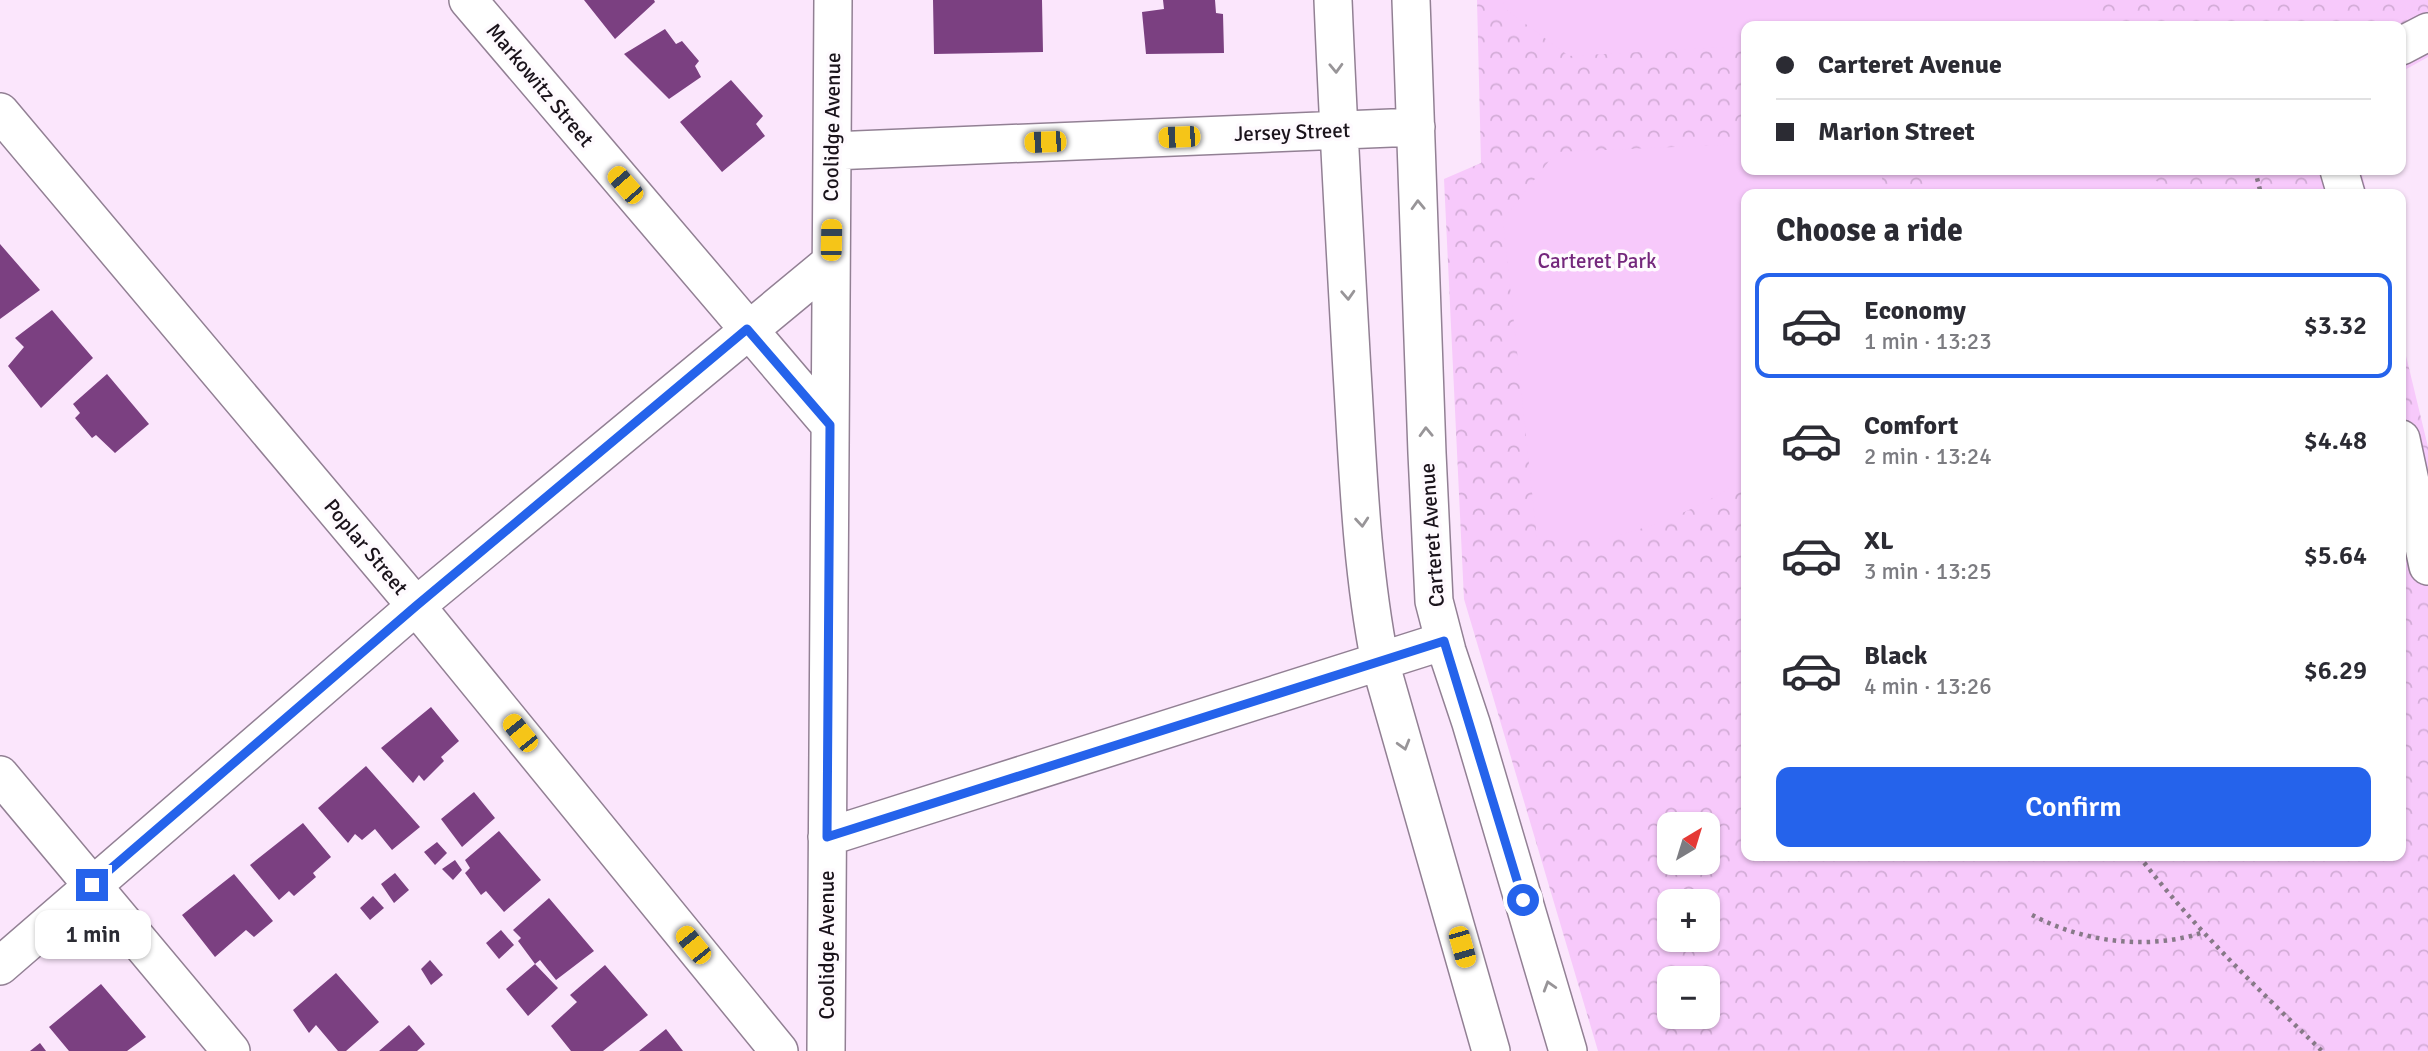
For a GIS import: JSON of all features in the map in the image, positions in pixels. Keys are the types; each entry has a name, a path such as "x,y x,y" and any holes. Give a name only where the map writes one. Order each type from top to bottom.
{"street":[{"name":"Markowitz Street","path":"468,0 830,425"},
{"name":"Coolidge Avenue","path":"826,1051 833,0"},
{"path":"1333,0 1360,505 1370,608 1380,662 1491,1051"},
{"name":"Carteret Avenue","path":"1410,0 1434,601 1568,1051"},
{"path":"2406,43 2428,32"},
{"name":"Poplar Street","path":"0,112 416,606 779,1051"},
{"name":"Jersey Street","path":"832,151 1416,127"},
{"path":"0,966 416,606 747,329 830,263"},
{"path":"2406,462 2428,565"},
{"path":"827,837 1444,641"},
{"path":"0,775 231,1051"}],"path":[{"path":"2143,861 2204,932 2322,1051"},
{"path":"2032,915 2058,929 2109,940 2184,939 2204,932"}],"green space":[{"name":"Carteret Park","path":"1477,0 2428,0 2428,57 2406,69 2406,21 1741,21 1741,175 2362,175 2366,189 1741,189 1741,861 2406,861 2406,356 2428,447 2428,1051 1598,1051 1464,599 1444,179 1481,163"},
{"path":"1503,0 2098,0 2101,21 1741,21 1741,46 1569,56 1504,8"},
{"path":"1741,144 1741,175 1882,175 1883,189 1741,189 1741,481 1708,501 1665,520 1597,539 1537,539 1503,220 1556,152"},
{"path":"1937,175 2140,175 2178,189 1934,189"}],"building":[{"path":"584,0 654,0 655,2 615,39"},
{"path":"933,0 1042,0 1043,52 934,54"},
{"path":"1163,0 1215,0 1216,13 1223,14 1224,53 1146,54 1142,12 1164,9"},
{"path":"665,29 676,44 682,41 699,61 695,66 701,77 669,99 624,54"},
{"path":"731,80 763,116 756,124 765,136 722,172 680,122"},
{"path":"0,244 40,290 0,319"},
{"path":"52,310 93,358 41,408 8,366 24,347 15,338"},
{"path":"107,374 149,424 115,453 96,435 92,438 75,418 80,413 73,404"},
{"path":"431,707 459,741 441,757 444,761 424,781 419,775 413,783 381,748"},
{"path":"366,766 420,827 392,850 375,829 362,840 355,834 348,843 318,808"},
{"path":"474,792 495,818 462,847 441,819"},
{"path":"303,823 331,857 313,873 316,877 294,896 289,891 279,900 250,865"},
{"path":"499,831 541,880 504,912 486,891 481,895 465,873 470,868 465,860"},
{"path":"437,842 447,853 435,865 424,852"},
{"path":"455,860 462,870 453,880 442,869"},
{"path":"395,873 409,890 394,903 381,884"},
{"path":"234,874 273,921 254,937 246,930 215,957 182,915"},
{"path":"373,896 384,908 370,920 360,908"},
{"path":"549,898 594,951 556,980 540,960 535,964 518,941 521,938 513,930"},
{"path":"501,930 514,945 499,959 486,943"},
{"path":"430,960 443,975 431,985 421,969"},
{"path":"535,964 558,988 528,1016 506,989"},
{"path":"605,965 648,1015 603,1051 571,1051 551,1026 577,1002 570,995"},
{"path":"336,973 379,1022 346,1051 338,1051 316,1025 309,1033 293,1010"},
{"path":"101,984 146,1037 127,1051 69,1051 49,1027"},
{"path":"409,1025 425,1044 417,1051 379,1051"},
{"path":"666,1029 683,1051 639,1051"},
{"path":"40,1043 46,1051 30,1051"}],"route":[{"path":"92,885 416,606 747,329 830,425 827,837 1444,641 1523,900"}]}
